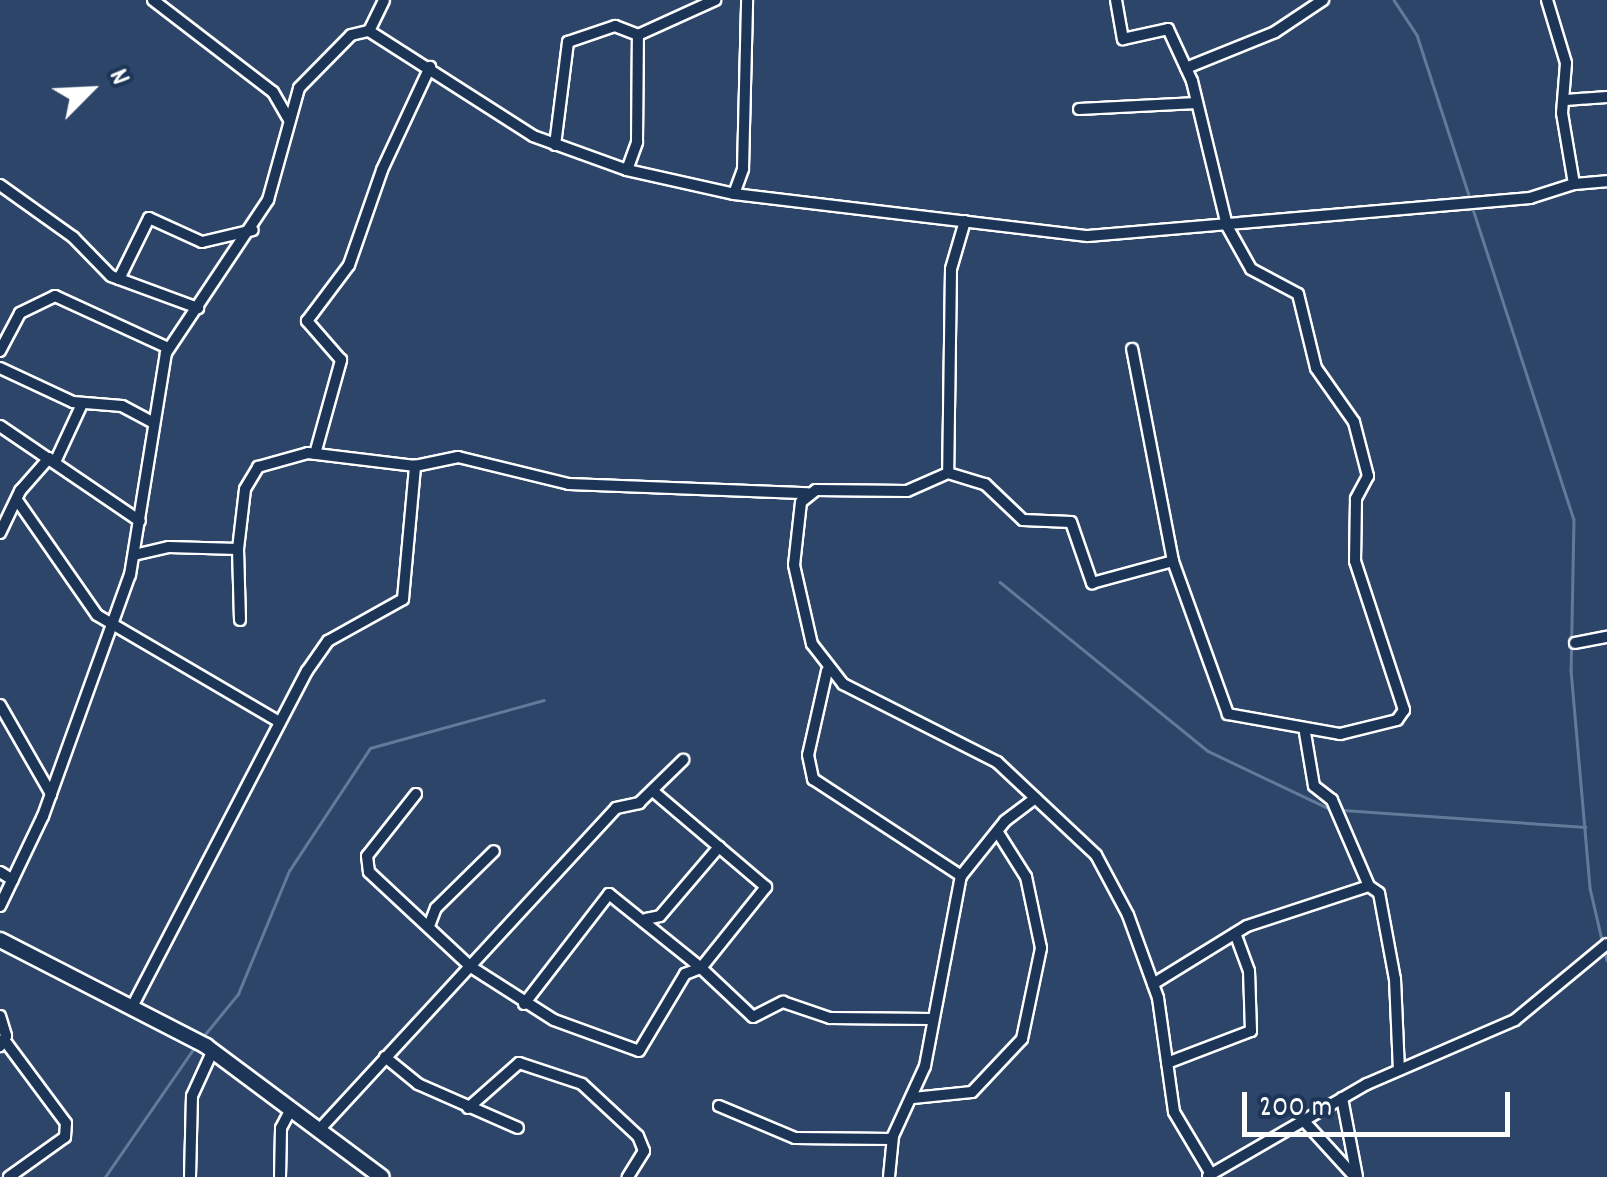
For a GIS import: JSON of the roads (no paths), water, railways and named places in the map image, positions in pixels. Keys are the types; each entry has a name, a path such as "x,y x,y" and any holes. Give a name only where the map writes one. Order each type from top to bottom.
{"street":[{"path":"153,0 273,92 290,126"},
{"path":"369,31 384,0"},
{"path":"734,194 743,169 747,0"},
{"path":"1116,0 1123,38 1168,30 1197,103 1227,226 1251,268 1298,294 1316,368 1354,422 1368,476 1356,499 1355,562 1404,695 1397,720 1305,732 1228,714 1173,561 1132,349"},
{"path":"1186,68 1276,32 1323,0"},
{"path":"1547,0 1566,63 1574,184"},
{"path":"555,145 568,42 616,26 638,34 710,2"},
{"path":"0,906 51,794 134,555 152,422 168,348 253,230 314,66 351,35 369,31 555,145 628,170 734,194 948,218 961,224 1070,237 1227,226 1462,199 1530,198 1574,184 1607,181"},
{"path":"628,170 638,142 638,34"},
{"path":"315,454 341,360 306,321 349,266 382,170 430,67"},
{"path":"1566,100 1607,97"},
{"path":"1078,109 1197,103"},
{"path":"0,185 120,280 198,308"},
{"path":"120,280 146,219 202,242 253,230"},
{"path":"948,473 961,224"},
{"path":"0,351 20,313 54,296 168,348"},
{"path":"0,368 82,404 122,406 152,422"},
{"path":"0,533 17,500 52,459 82,404"},
{"path":"0,426 140,521"},
{"path":"240,620 238,549 245,489 258,467 315,454 415,466 458,456 569,484 808,493 907,491 948,473 985,484 1023,520 1071,522 1092,583 1173,561"},
{"path":"134,1003 278,721 328,640 403,599 415,466"},
{"path":"808,493 794,565 827,671 808,755 813,778 961,876"},
{"path":"17,500 82,602 111,625 174,654 278,721"},
{"path":"134,555 169,547 238,549"},
{"path":"1575,643 1607,637"},
{"path":"827,671 997,762 1096,855 1153,984 1174,1112 1209,1176 1342,1098 1399,1069 1515,1020 1607,944"},
{"path":"0,706 51,794"},
{"path":"1305,732 1314,786 1336,810 1369,886 1378,893 1392,962 1399,1069"},
{"path":"319,1130 616,808 653,790 682,760"},
{"path":"416,794 366,865 471,968 522,1004 634,1052 686,974 700,968 766,887 653,790"},
{"path":"889,1177 892,1139 914,1098 961,876 997,830 1035,798"},
{"path":"914,1098 972,1092 1022,1039 1041,948 1026,877 997,830"},
{"path":"645,919 660,916 719,848"},
{"path":"429,926 436,908 494,851"},
{"path":"0,872 13,880"},
{"path":"1153,984 1235,933 1369,886"},
{"path":"522,1004 536,998 609,894 645,919 752,1017 783,1002 830,1018 931,1019"},
{"path":"1167,1063 1251,1031 1248,970 1235,933"},
{"path":"0,940 134,1003 192,1037 382,1177"},
{"path":"0,1016 3,1044 66,1123 64,1136 9,1177"},
{"path":"190,1177 192,1096 209,1048"},
{"path":"385,1057 468,1108 518,1128"},
{"path":"468,1108 519,1063 582,1084 638,1136 644,1151 628,1177"},
{"path":"1342,1098 1356,1177"},
{"path":"719,1106 795,1138 892,1139"},
{"path":"280,1177 281,1128 291,1109"},
{"path":"1303,1120 1356,1177"}],"waterway":[{"path":"1394,0 1417,35 1470,198"},
{"path":"1472,206 1574,519 1571,670 1590,888 1603,944"},
{"path":"1000,582 1208,751 1330,809"},
{"path":"202,1038 238,994 289,871 370,748 544,700"},
{"path":"1343,810 1585,827"},
{"path":"1605,952 1607,960"},
{"path":"105,1177 194,1048"}]}
